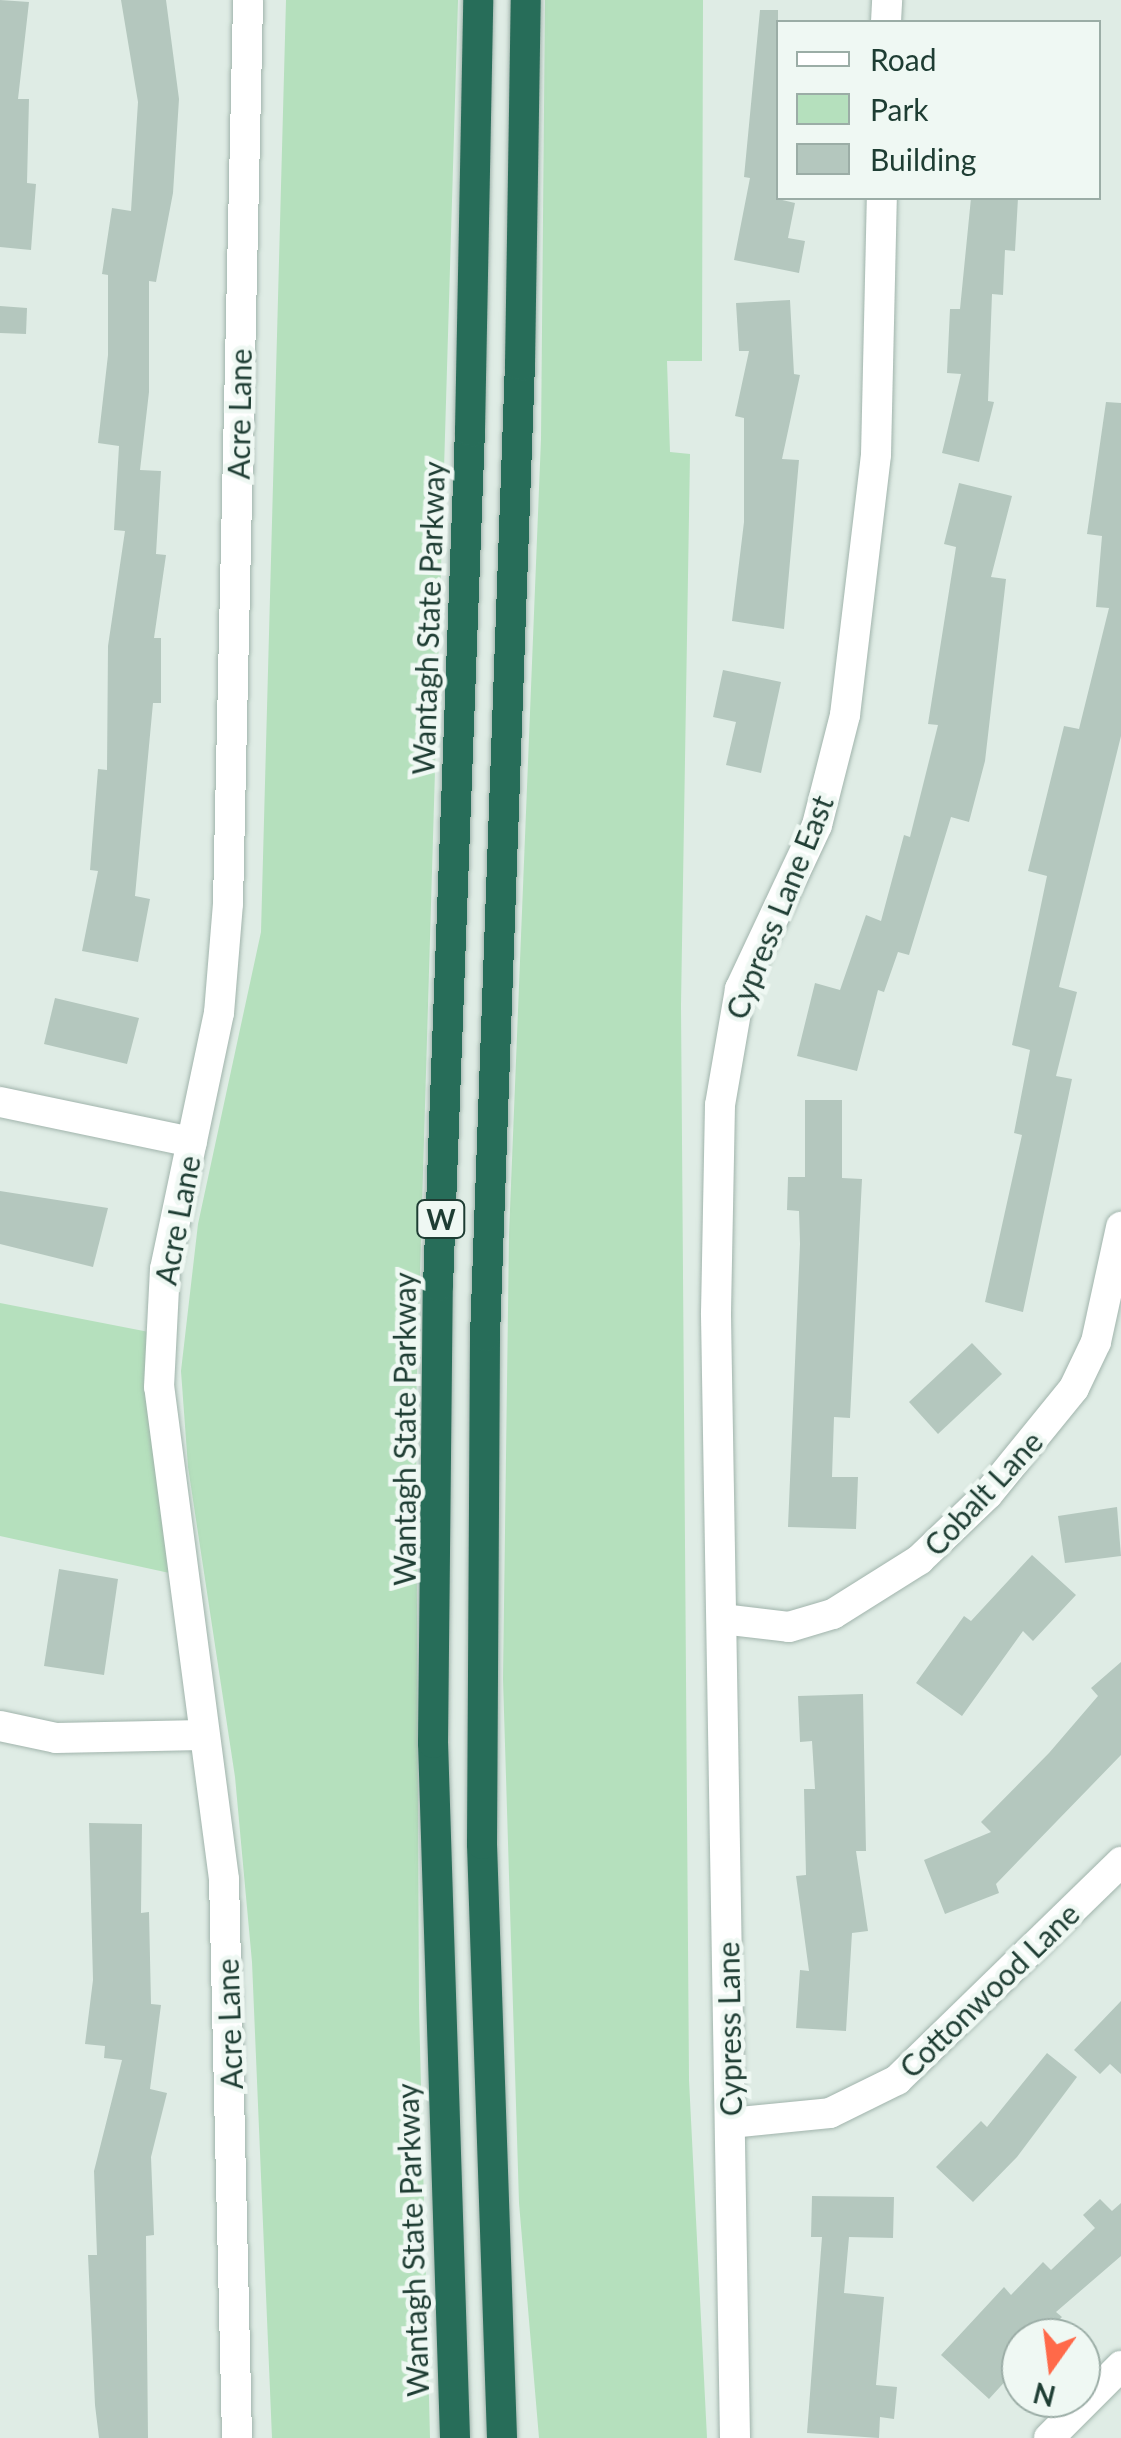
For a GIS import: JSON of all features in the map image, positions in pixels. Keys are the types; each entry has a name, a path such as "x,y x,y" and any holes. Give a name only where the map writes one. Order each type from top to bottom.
{"highway":[{"name":"Wantagh State Parkway","path":"455,2438 433,1744 438,1286 470,432 478,0"},
{"name":"W","path":"502,2438 482,1844 485,1356 520,365 526,0"}],"street":[{"name":"Acre Lane","path":"238,2438 224,1879 159,1386 165,1270 218,1013 228,904 248,0"},
{"name":"Cypress Lane East","path":"722,1619 716,1313 722,1074 740,989 817,825 846,714 876,455 882,200"},
{"path":"0,1102 192,1142"},
{"name":"Cobalt Lane","path":"722,1619 789,1627 833,1614 919,1560 988,1494 1074,1388 1096,1342 1121,1226"},
{"name":"Cypress Lane","path":"722,1619 735,2438"},
{"path":"0,1726 110,1740 204,1735"},
{"name":"Cottonwood Lane","path":"730,2123 830,2113 897,2080 1121,1862"},
{"path":"1050,2438 1121,2366"}],"green space":[{"path":"286,0 458,0 416,1407 419,2008 430,2438 272,2438 252,1962 235,1777 188,1467 181,1371 198,1224 261,932"},
{"path":"545,0 703,0 702,361 667,361 670,452 690,454 681,1005 689,2080 707,2438 539,2438 519,2203 503,1679 509,1235 541,439"},
{"path":"0,1303 154,1333 174,1574 0,1536"}],"building":[{"path":"0,0 29,2 18,99 29,99 27,183 36,184 31,250 0,247"},
{"path":"121,0 166,0 179,99 173,193 156,282 149,281 149,392 140,470 161,471 156,554 166,555 154,638 161,638 161,703 153,703 135,896 150,899 138,962 82,951 98,871 90,870 98,769 107,770 108,646 125,531 114,530 119,446 98,443 108,355 108,275 102,274 112,208 131,211 138,102"},
{"path":"760,10 778,10 776,200 795,203 788,238 805,241 799,273 734,260 750,178 744,177"},
{"path":"971,200 1018,200 1015,251 1005,250 1003,295 992,294 988,401 994,402 979,462 942,453 961,374 947,373 950,309 960,309"},
{"path":"790,300 794,374 800,375 782,459 799,460 784,629 732,621 744,522 744,418 735,416 749,351 739,351 736,303"},
{"path":"0,306 27,308 26,334 0,333"},
{"path":"1106,402 1121,403 1121,736 1059,987 1077,992 1056,1076 1072,1079 1023,1312 985,1302 1022,1135 1014,1133 1030,1050 1012,1045 1047,876 1028,871 1064,726 1079,729 1109,608 1096,607 1102,536 1087,534"},
{"path":"959,483 1012,496 991,577 1006,579 985,761 969,822 951,817 909,955 898,952 884,992 878,990 857,1071 797,1056 815,983 840,990 866,915 881,921 904,835 910,837 938,725 928,724 956,547 944,544"},
{"path":"723,670 781,682 761,773 726,765 736,722 713,717"},
{"path":"55,998 139,1018 127,1064 44,1044"},
{"path":"805,1100 842,1100 842,1178 862,1179 850,1418 834,1417 832,1477 858,1477 856,1529 788,1527 800,1244 799,1211 787,1210 788,1177 805,1177"},
{"path":"0,1191 108,1208 93,1267 0,1244"},
{"path":"972,1343 1002,1374 938,1434 909,1402"},
{"path":"1117,1507 1121,1556 1065,1563 1058,1516"},
{"path":"1032,1555 1076,1595 1033,1641 1023,1631 962,1716 916,1683 964,1616 971,1621"},
{"path":"59,1569 118,1579 104,1675 44,1666"},
{"path":"1121,1662 1121,1755 996,1884 999,1893 945,1914 924,1860 991,1832 981,1822 1049,1753 1098,1696 1091,1688"},
{"path":"863,1694 866,1851 856,1851 868,1931 852,1933 846,2031 796,2028 800,1970 809,1971 796,1876 806,1875 804,1789 815,1789 812,1741 800,1742 798,1696"},
{"path":"89,1823 142,1824 141,1913 149,1912 151,2004 161,2005 150,2089 167,2093 151,2157 154,2235 146,2236 148,2438 99,2438 95,2405 88,2255 97,2255 94,2171 122,2060 104,2058 105,2046 85,2044 93,1980"},
{"path":"1121,2001 1121,2074 1110,2064 1100,2074 1074,2050"},
{"path":"1047,2053 1077,2077 1017,2157 973,2202 936,2167 981,2121 987,2127"},
{"path":"812,2196 894,2197 893,2238 849,2237 844,2293 884,2297 876,2385 897,2387 894,2419 880,2417 879,2438 807,2433 822,2237 811,2237"},
{"path":"1100,2199 1112,2211 1121,2203 1121,2256 1056,2312 1061,2318 1001,2318 1001,2386 989,2399 941,2355 1004,2287 1011,2295 1043,2262 1051,2270 1095,2228 1083,2215"}]}
